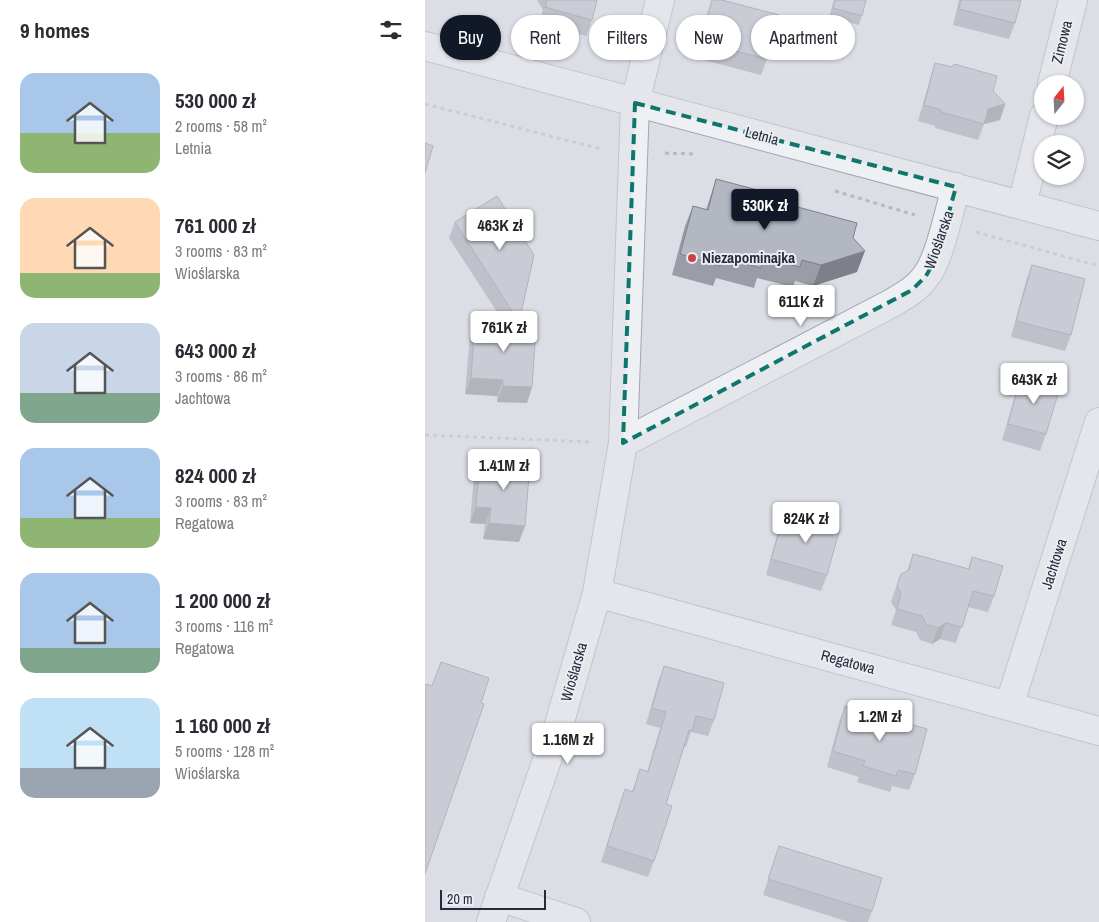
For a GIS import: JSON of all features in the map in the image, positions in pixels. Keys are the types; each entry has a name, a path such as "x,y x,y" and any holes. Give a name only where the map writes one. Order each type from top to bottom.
{"street":[{"name":"Wioślarska","path":"495,910 558,728 597,593 623,443 635,103 660,0"},
{"name":"Zimowa","path":"1054,75 1073,0"},
{"name":"Letnia","path":"425,46 1099,226"},
{"path":"1022,205 1042,125"},
{"name":"Wioślarska","path":"623,443 892,303 912,290 926,276 936,258 956,187"},
{"name":"Jachtowa","path":"1009,706 1099,422"},
{"name":"Regatowa","path":"597,593 1099,731"},
{"path":"495,910 576,922"}],"path":[{"path":"425,104 596,148 634,152 705,154"},
{"path":"835,192 1099,266"},
{"path":"425,434 623,443"}],"highlighted area":[{"path":"635,103 956,187 936,258 926,276 912,290 623,443"}],"building":[{"path":"547,0 597,0 593,15 589,15 589,19 545,7"},
{"path":"712,0 722,0 779,15 751,15 751,55 741,52 741,15 708,15"},
{"path":"835,0 866,0 862,16 833,8"},
{"path":"961,0 1021,0 1015,23 959,9"},
{"path":"935,63 952,67 954,64 997,76 993,91 1005,104 988,109 984,124 941,112 941,110 924,105"},
{"path":"425,143 433,146 425,173"},
{"path":"716,179 780,196 779,202 857,223 853,238 865,251 821,265 802,260 800,267 764,257 761,268 722,257 720,266 680,254 693,206 708,210"},
{"path":"497,196 534,255 519,322 455,222"},
{"path":"1032,265 1085,279 1071,335 1016,321"},
{"path":"475,320 519,322 518,328 536,329 532,387 503,386 503,380 471,378"},
{"path":"1021,376 1060,387 1046,434 1008,424"},
{"path":"480,459 530,463 525,526 489,523 491,508 476,507"},
{"path":"785,512 840,528 827,575 771,559"},
{"path":"913,554 969,569 972,557 1003,566 994,596 973,591 962,627 946,623 938,628 926,624 922,616 897,609 901,594 897,586 901,574 909,570"},
{"path":"441,662 489,678 481,703 484,704 425,874 425,686 426,684 432,686"},
{"path":"664,666 724,683 714,720 696,716 692,731 689,730 666,804 672,806 654,861 607,846 625,789 633,792 640,769 648,772 666,712 652,708"},
{"path":"845,706 927,729 915,774 898,770 896,776 863,766 865,761 833,751"},
{"path":"779,846 882,878 872,911 768,879"}],"place":[{"name":"Niezapominajka","path":"692,258"}]}
